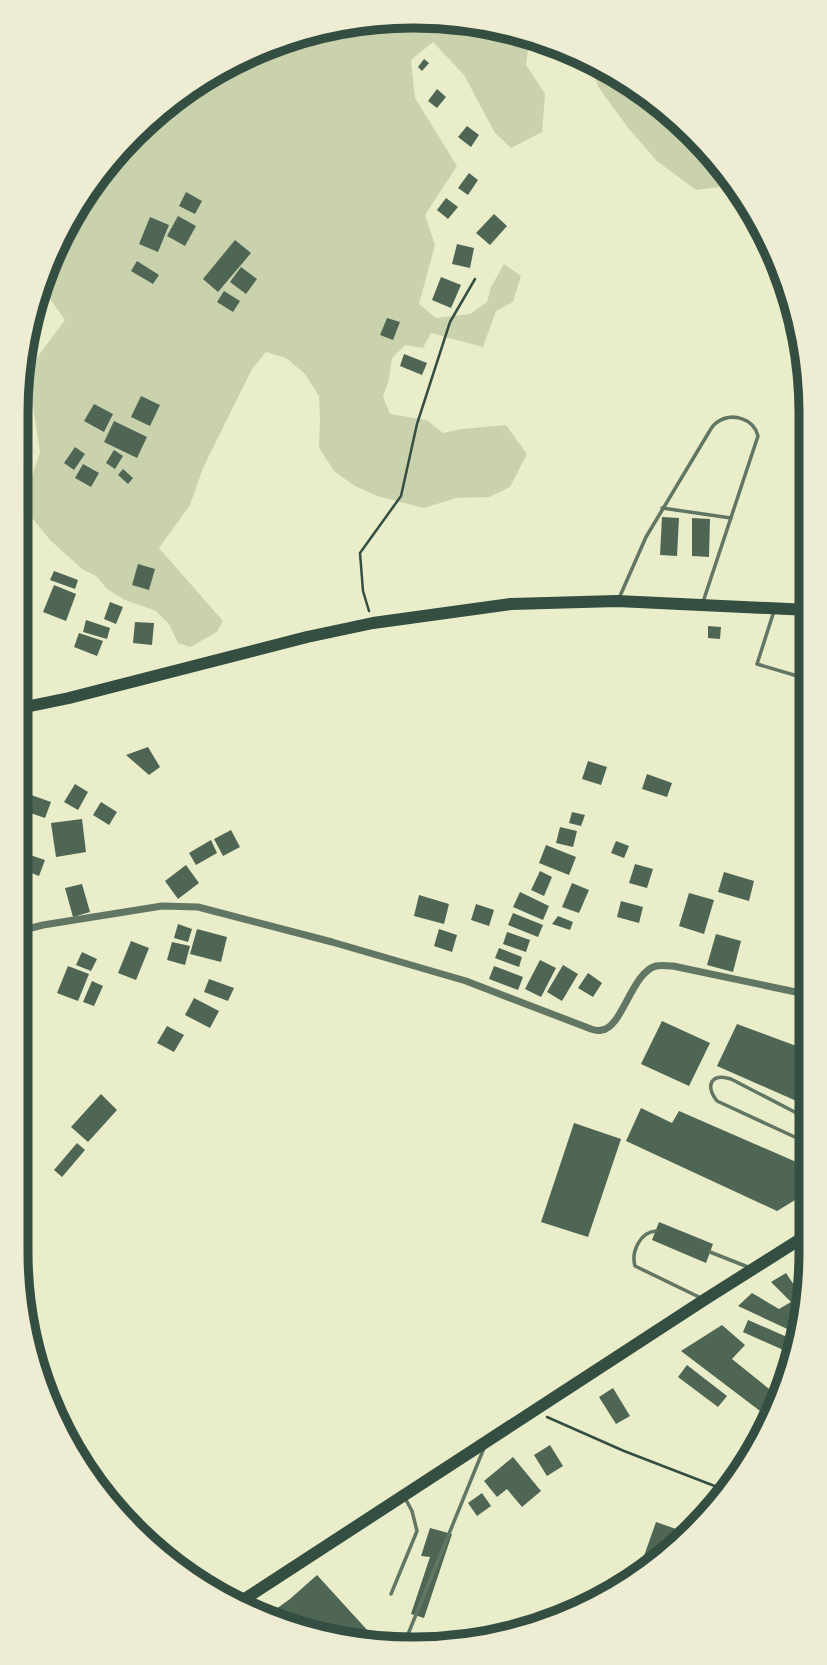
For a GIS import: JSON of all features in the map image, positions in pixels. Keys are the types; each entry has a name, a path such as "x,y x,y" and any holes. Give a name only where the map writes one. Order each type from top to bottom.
{"main road":[{"path":"28,706 373,623 511,604 617,601 799,610"},
{"path":"246,1598 799,1240"}],"street":[{"path":"28,929 162,906 198,907 466,981 591,1029 602,1030 607,1029 617,1019 643,974 655,966 673,966 799,993"}],"lane":[{"path":"617,601 646,537 709,432 717,423 737,417 756,428 758,436 702,605"},
{"path":"662,508 731,518"},
{"path":"775,609 758,664 799,676"},
{"path":"799,1114 722,1076 716,1077 710,1088 717,1101 799,1139"},
{"path":"656,1231 646,1233 639,1243 633,1257 635,1266 704,1300"},
{"path":"710,1252 753,1269"},
{"path":"407,1637 487,1442"},
{"path":"391,1594 417,1531 412,1511 404,1496"}],"path":[{"path":"373,623 363,591 359,553 401,496 416,424 450,322 475,279"},
{"path":"535,1411 606,1444 718,1487"}],"green space":[{"path":"414,28 464,31 528,46 526,65 545,94 542,132 511,148 495,133 464,75 433,42 411,60 415,98 457,166 425,215 435,245 419,304 436,318 470,314 487,302 491,287 504,264 521,276 513,302 496,311 483,347 431,333 423,348 405,345 392,358 383,397 390,414 427,420 443,433 506,425 527,454 510,487 489,497 456,498 424,508 377,496 355,486 335,472 319,448 319,396 305,374 286,358 266,352 252,369 203,468 190,505 159,548 223,621 217,632 190,647 178,643 169,624 156,611 125,600 107,589 96,576 82,569 50,540 29,514 28,489 40,452 33,406 33,363 65,320 47,294 57,266 80,221 93,199 124,159 159,124 199,93 266,57 314,41 363,31"},
{"path":"593,73 628,93 668,124 703,159 725,187 696,190 657,161 599,88"}],"building":[{"path":"424,59 429,63 422,71 418,67"},
{"path":"437,89 446,97 437,108 428,101"},
{"path":"467,126 479,135 471,147 458,137"},
{"path":"469,173 478,180 468,195 458,188"},
{"path":"186,192 202,201 195,214 179,206"},
{"path":"446,198 458,207 448,219 437,210"},
{"path":"494,214 507,226 490,245 476,233"},
{"path":"178,216 196,226 185,246 167,236"},
{"path":"150,217 169,225 158,252 139,244"},
{"path":"235,240 251,253 218,292 203,279"},
{"path":"457,244 474,248 470,268 452,264"},
{"path":"137,261 159,275 153,284 131,271"},
{"path":"241,267 257,279 246,294 230,282"},
{"path":"441,277 461,285 451,308 432,300"},
{"path":"224,291 240,301 233,312 217,302"},
{"path":"387,318 400,322 393,340 380,335"},
{"path":"404,354 427,363 422,375 400,366"},
{"path":"141,396 160,405 150,426 131,417"},
{"path":"94,404 113,414 104,432 84,421"},
{"path":"114,421 147,437 137,458 104,442"},
{"path":"75,447 85,454 74,470 64,463"},
{"path":"114,450 123,456 115,469 106,463"},
{"path":"83,464 99,473 91,487 75,478"},
{"path":"123,469 133,478 128,484 118,475"},
{"path":"662,517 679,518 677,556 660,555"},
{"path":"692,518 710,519 709,557 692,556"},
{"path":"138,564 155,569 149,590 132,585"},
{"path":"54,571 78,580 75,589 50,580"},
{"path":"54,585 76,594 66,621 43,612"},
{"path":"110,602 123,607 116,624 104,619"},
{"path":"86,620 110,628 107,639 83,632"},
{"path":"135,622 154,623 152,645 133,643"},
{"path":"708,626 721,627 720,639 708,638"},
{"path":"79,633 103,641 97,656 74,647"},
{"path":"148,747 160,767 149,775 126,755"},
{"path":"588,761 607,767 601,785 582,779"},
{"path":"647,774 672,783 667,797 642,789"},
{"path":"75,784 88,792 78,810 64,802"},
{"path":"28,794 51,802 45,818 28,812"},
{"path":"101,802 117,812 109,825 93,815"},
{"path":"572,812 585,815 581,826 569,823"},
{"path":"82,819 86,852 56,857 51,823"},
{"path":"560,827 577,831 573,847 556,843"},
{"path":"231,830 240,847 223,856 214,839"},
{"path":"211,840 217,853 196,865 189,853"},
{"path":"616,841 629,846 624,858 611,853"},
{"path":"546,845 576,857 569,875 539,863"},
{"path":"28,854 45,860 39,876 28,871"},
{"path":"635,864 653,869 647,888 629,883"},
{"path":"186,865 199,883 178,899 165,881"},
{"path":"540,871 552,877 544,896 531,890"},
{"path":"724,872 754,881 749,901 718,892"},
{"path":"572,883 589,890 579,913 562,907"},
{"path":"82,884 90,912 73,917 65,888"},
{"path":"520,892 549,906 543,920 513,907"},
{"path":"689,893 714,900 704,934 679,926"},
{"path":"419,895 449,904 444,924 414,916"},
{"path":"621,901 643,907 639,923 617,917"},
{"path":"476,904 494,910 489,926 471,920"},
{"path":"513,913 543,925 538,937 508,925"},
{"path":"558,916 573,922 570,930 552,924"},
{"path":"178,924 192,929 188,942 174,938"},
{"path":"197,929 227,937 221,962 190,954"},
{"path":"439,929 457,935 452,952 434,946"},
{"path":"507,932 530,940 526,952 503,944"},
{"path":"716,934 741,941 733,972 707,965"},
{"path":"131,941 149,948 136,980 118,973"},
{"path":"172,942 190,946 185,965 167,960"},
{"path":"499,948 522,957 519,967 495,958"},
{"path":"82,952 97,959 91,971 76,965"},
{"path":"540,960 556,968 541,997 525,989"},
{"path":"563,965 578,974 562,1001 547,992"},
{"path":"68,966 89,974 78,1001 57,993"},
{"path":"494,966 523,977 518,990 489,979"},
{"path":"588,973 602,983 593,997 578,988"},
{"path":"209,979 234,988 228,1001 204,992"},
{"path":"92,981 103,986 94,1006 83,1002"},
{"path":"194,998 219,1011 210,1028 185,1015"},
{"path":"662,1021 710,1043 689,1086 641,1064"},
{"path":"737,1024 799,1047 799,1102 717,1066"},
{"path":"167,1026 184,1035 174,1052 157,1043"},
{"path":"101,1094 117,1110 88,1142 71,1127"},
{"path":"641,1108 672,1123 679,1111 799,1163 799,1198 777,1211 626,1141"},
{"path":"574,1123 621,1139 588,1237 541,1222"},
{"path":"77,1143 85,1150 62,1177 54,1170"},
{"path":"659,1222 713,1244 706,1263 652,1240"},
{"path":"786,1273 797,1290 791,1331 738,1306 752,1293 779,1309 791,1302 771,1282"},
{"path":"748,1320 789,1338 786,1351 743,1332"},
{"path":"722,1325 745,1345 732,1359 773,1392 763,1413 681,1351"},
{"path":"687,1365 727,1396 718,1407 678,1377"},
{"path":"613,1388 630,1416 616,1424 599,1397"},
{"path":"550,1445 563,1466 547,1476 534,1455"},
{"path":"513,1457 541,1491 522,1507 507,1489 497,1497 484,1481"},
{"path":"482,1493 491,1506 477,1516 468,1503"},
{"path":"656,1522 679,1530 648,1557 644,1556"},
{"path":"430,1528 452,1534 424,1618 411,1614 430,1557 421,1556"},
{"path":"317,1575 371,1635 338,1630 306,1622 302,1617 299,1620 273,1611"}]}
